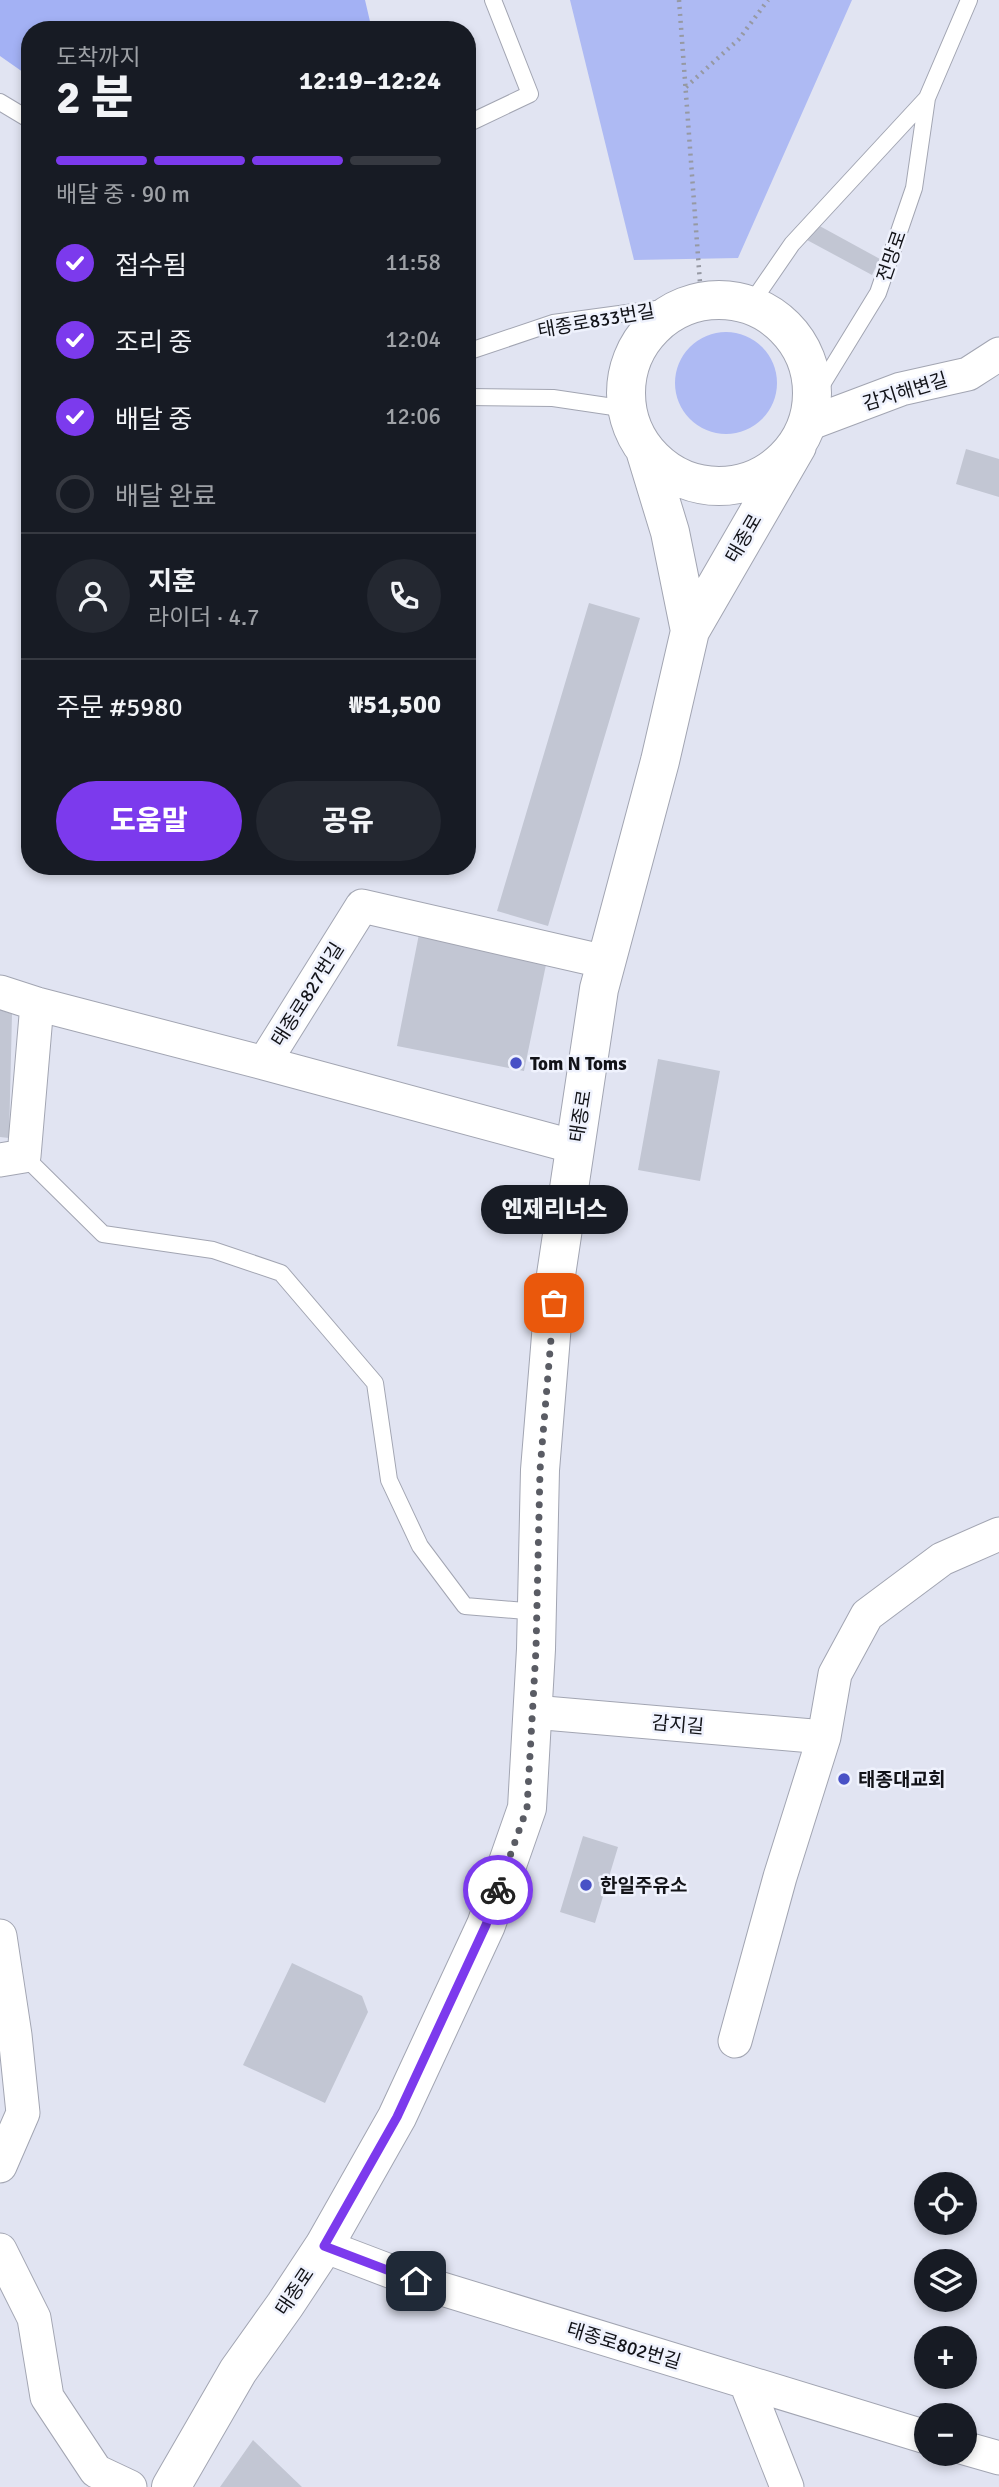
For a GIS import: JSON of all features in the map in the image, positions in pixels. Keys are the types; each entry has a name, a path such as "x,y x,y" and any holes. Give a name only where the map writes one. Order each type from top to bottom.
{"main road":[{"path":"694,303 726,300 750,305 771,315 789,331 803,351 811,374 806,423"},
{"name":"태종로","path":"694,303 658,322 637,347 626,377 626,410 633,431 645,450 666,471 693,483 722,487 751,481 777,467 806,423"},
{"name":"태종로","path":"171,2487 238,2371 324,2246 397,2117 486,1925 527,1808 537,1612 541,1456 556,1275 599,989 660,761 690,631 806,423"},
{"name":"태종로","path":"645,450 670,532 690,631"}],"street":[{"name":"감지해변길","path":"806,423 901,389 968,373 999,354"},
{"name":"태종로827번길","path":"0,992 264,1063 362,906 606,962"},
{"path":"12,1158 37,1004"},
{"path":"264,1063 575,1147"},
{"path":"735,2041 780,1878 824,1737 835,1674 867,1615 942,1559 999,1534"},
{"name":"감지길","path":"533,1712 824,1737"},
{"path":"0,1936 15,2035 23,2113 0,2166"},
{"name":"태종로802번길","path":"324,2246 416,2281 914,2433"},
{"path":"0,2250 34,2318 47,2397 96,2471 130,2487"},
{"path":"746,2383 788,2487"},
{"path":"977,2452 999,2458"}],"lane":[{"path":"476,120 530,94 493,0"},
{"name":"전망로","path":"806,423 878,293 914,188 927,98 969,0"},
{"name":"전망로","path":"750,305 792,244 927,98"},
{"path":"0,102 21,115"},
{"name":"태종로833번길","path":"476,349 553,323 694,303"},
{"path":"476,397 553,398 626,410"},
{"path":"12,1158 103,1234 213,1250 281,1273 375,1383 389,1480 420,1546 465,1605 537,1612"}],"path":[{"path":"679,0 686,87 694,303"},
{"path":"686,87 739,39 768,0"}],"shaded area":[{"path":"0,0 365,0 370,21 21,21 21,71 0,56"},
{"path":"570,0 852,0 738,258 634,260"},
{"path":"726,332 746,336 762,347 773,363 777,383 773,403 762,419 746,430 726,434 706,430 690,419 679,403 675,383 679,363 690,347 706,336"}],"building":[{"path":"816,224 880,259 872,275 807,240"},
{"path":"966,449 999,459 999,497 956,484"},
{"path":"589,603 640,618 548,926 497,911"},
{"path":"420,929 548,955 524,1071 397,1046"},
{"path":"0,1010 12,1014 9,1138 0,1137"},
{"path":"658,1059 720,1071 700,1181 638,1170"},
{"path":"583,1836 618,1847 595,1923 560,1912"},
{"path":"292,1963 362,1996 368,2012 325,2103 243,2065"},
{"path":"253,2440 302,2487 220,2487"}],"way so far":[{"path":"498,1890 527,1808 536,1649 540,1470 554,1303"}],"place":[{"name":"Tom N Toms","path":"516,1063"},
{"name":"엔제리너스","path":"554,1303"},
{"name":"태종대교회","path":"844,1779"},
{"name":"한일주유소","path":"586,1885"}],"route":[{"path":"416,2281 324,2246 397,2117 486,1925 498,1890"}]}
